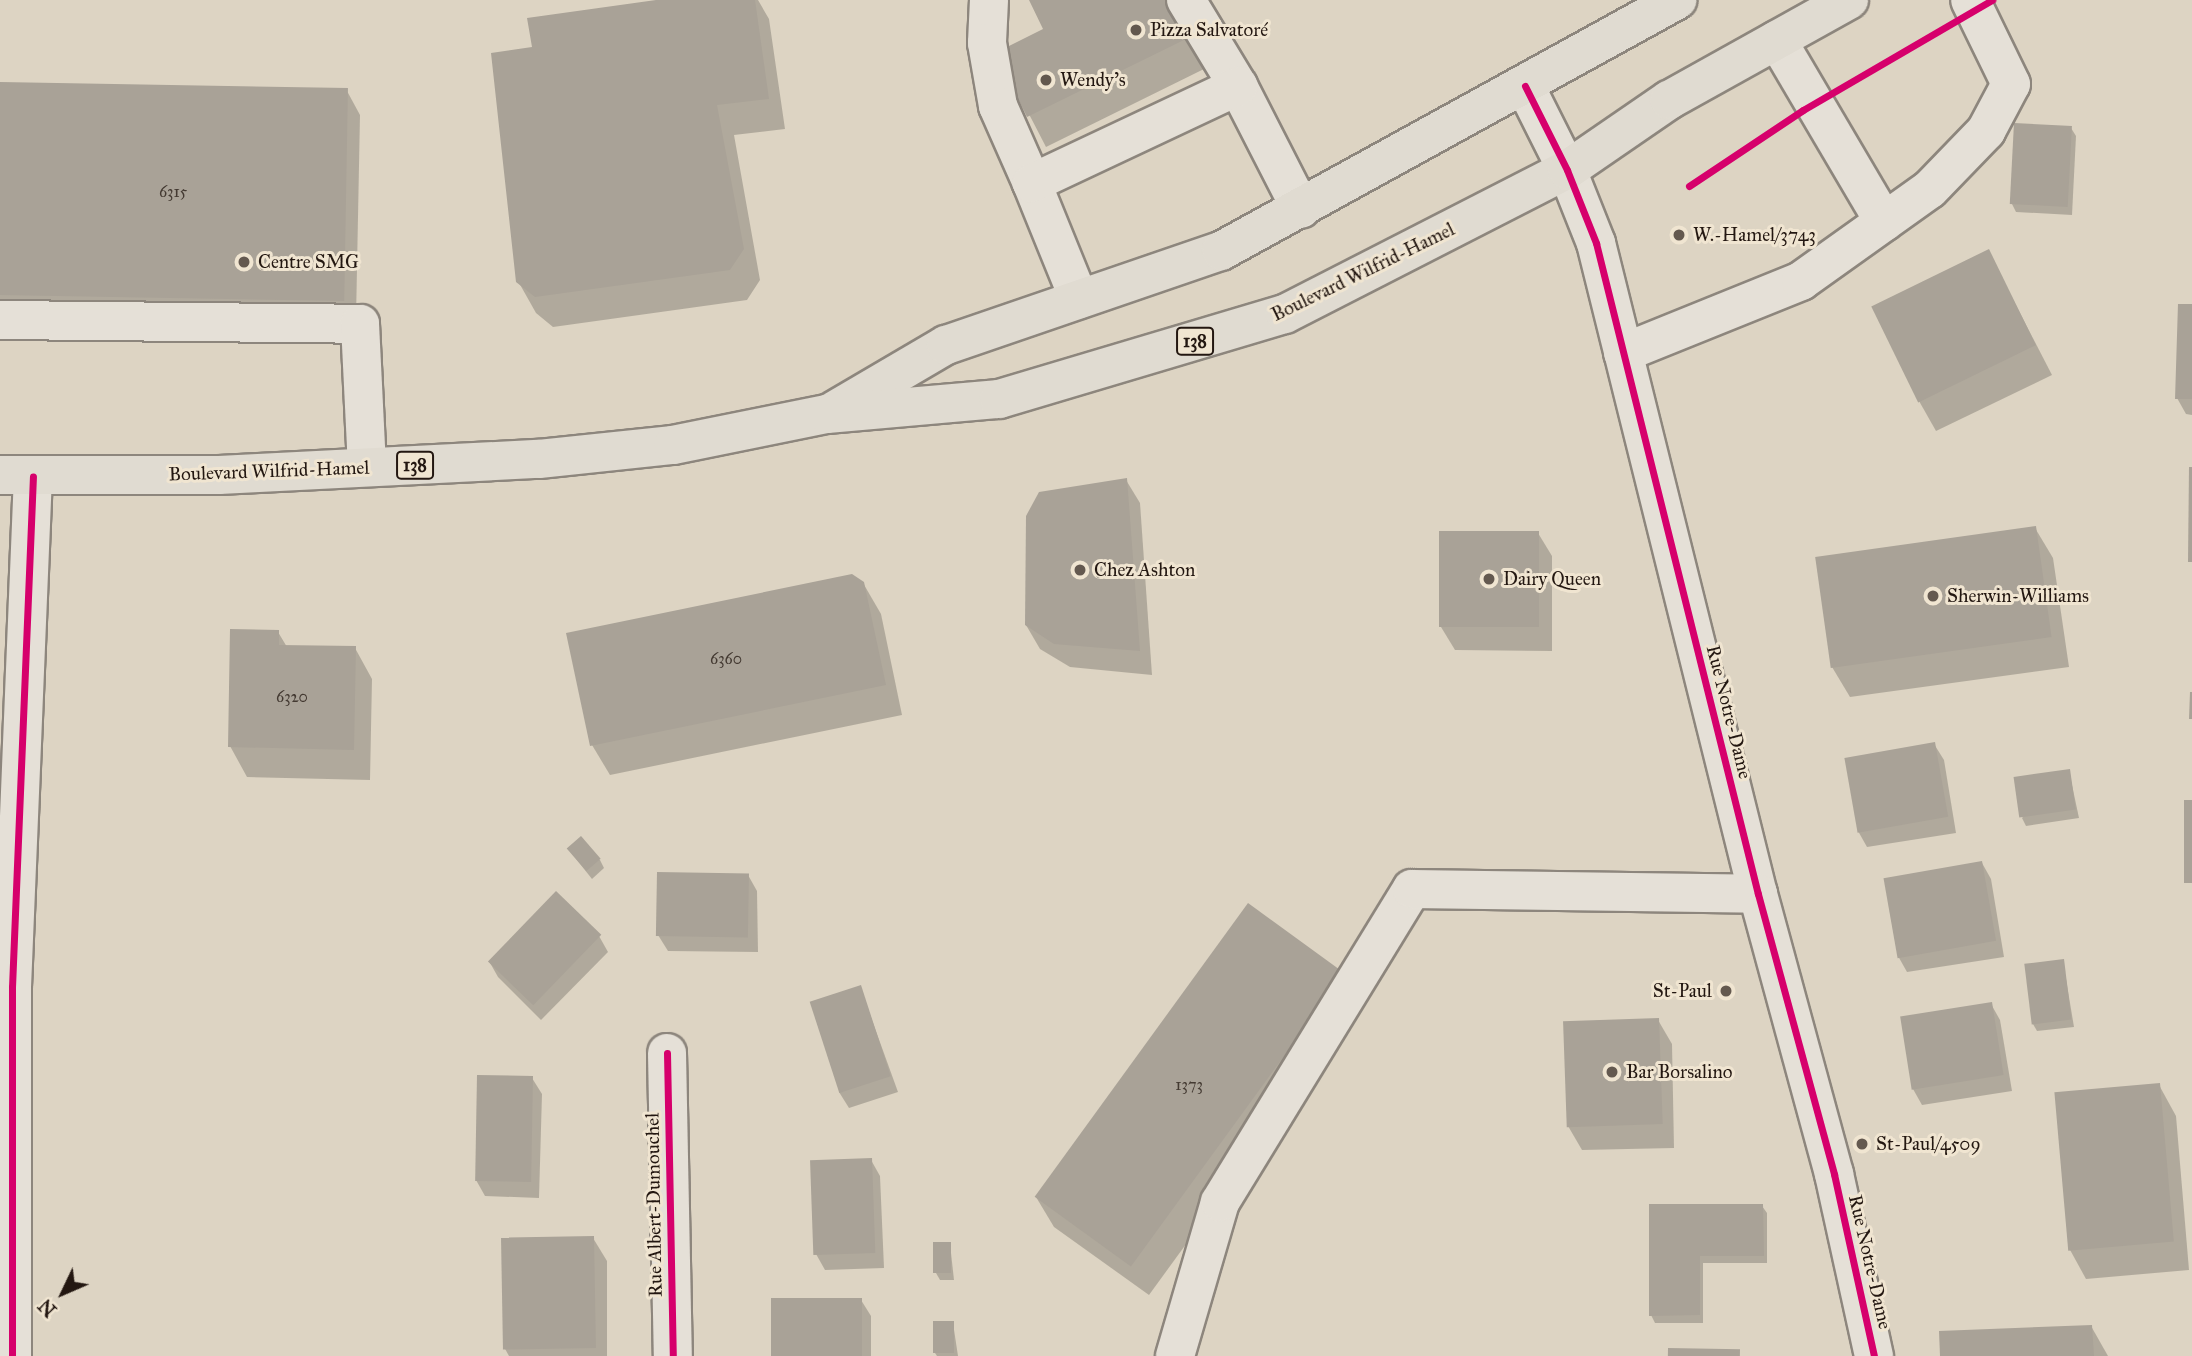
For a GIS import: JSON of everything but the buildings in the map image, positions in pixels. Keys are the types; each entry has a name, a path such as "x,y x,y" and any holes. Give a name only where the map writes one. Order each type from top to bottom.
{"main road":[{"name":"Boulevard Wilfrid-Hamel","path":"827,414 946,345 1221,251 1677,0"},
{"name":"Boulevard Wilfrid-Hamel","path":"17,476 219,475 539,459 673,445 827,414 999,399 1285,314 1567,170 1669,100 1849,0"}],"street":[{"path":"989,0 987,43 998,106 1079,299"},
{"path":"1185,0 1238,86 1301,209"},
{"path":"1623,353 1801,281 1930,189 1986,131 2011,84 1970,0"},
{"path":"1777,40 1884,222"},
{"path":"1032,183 1238,86"},
{"name":"Rue Notre-Dame","path":"1525,86 1567,170 1596,243 1758,894 1834,1174 1874,1356"},
{"path":"0,320 360,324 367,467"},
{"path":"12,1356 17,476"},
{"path":"1175,1356 1220,1202 1412,889 1758,894"},
{"name":"Rue Albert-Dumouchel","path":"667,1053 673,1356"}],"cycle path":[{"path":"1689,186 1803,110 1992,0"},
{"path":"1525,86 1567,170 1596,243 1758,894 1834,1174 1874,1356"},
{"path":"12,1356 12,987 33,476"},
{"path":"667,1053 673,1356"}],"place":[{"name":"Pizza Salvatoré","path":"1136,30"},
{"name":"Wendy's","path":"1046,80"},
{"name":"W.-Hamel/3743","path":"1679,235"},
{"name":"Centre SMG","path":"244,262"},
{"name":"Chez Ashton","path":"1080,570"},
{"name":"Dairy Queen","path":"1489,579"},
{"name":"Sherwin-Williams","path":"1933,596"},
{"name":"St-Paul","path":"1726,991"},
{"name":"Bar Borsalino","path":"1612,1072"},
{"name":"St-Paul/4509","path":"1862,1144"}]}
